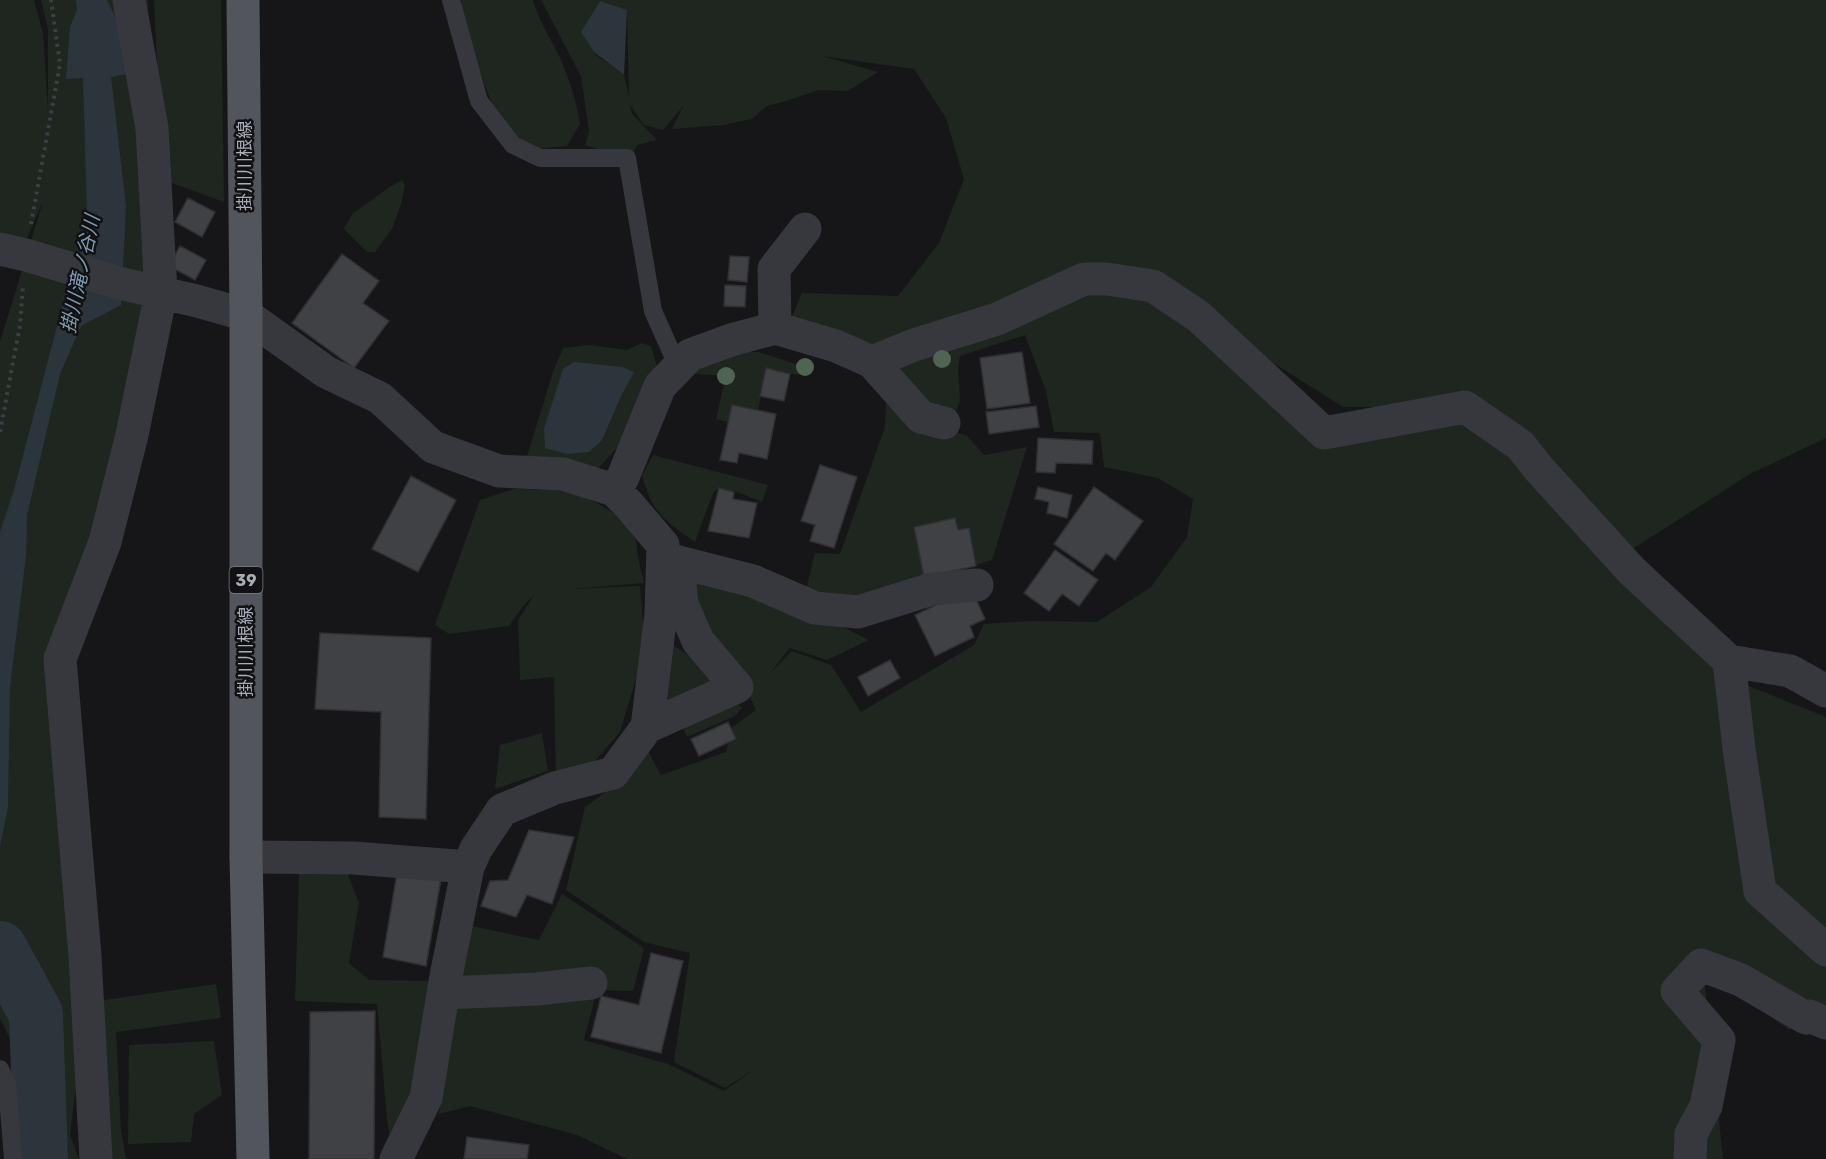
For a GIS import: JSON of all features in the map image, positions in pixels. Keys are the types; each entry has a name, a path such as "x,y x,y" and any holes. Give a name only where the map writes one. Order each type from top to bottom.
{"main road":[{"name":"掛川川根線","path":"243,0 246,315 246,857 253,1159"}],"street":[{"path":"96,1159 85,956 60,659 105,542 132,435 161,292 152,128 129,0"},
{"path":"775,328 774,269 805,229"},
{"path":"13,252 118,283 246,315 326,372 380,398 433,447 499,471 563,474 614,490 629,504 663,545 670,560 682,604 698,640 737,687 647,727"},
{"path":"872,362 914,345 997,318 1084,279 1107,279 1153,286 1198,316 1324,433 1465,407 1520,445 1632,572 1729,661 1790,671 1826,691"},
{"path":"614,490 623,477 660,386 678,367 690,355 730,340 775,328 836,346 872,362 921,417 944,423"},
{"path":"670,560 753,581 815,608 858,612 932,589 977,585"},
{"path":"396,1159 426,1098 443,993 468,867 476,849 502,810 555,788 613,773 647,727 670,560"},
{"path":"1729,661 1739,749 1760,891 1826,950"},
{"path":"246,857 354,858 468,867"},
{"path":"1689,1159 1691,1134 1706,1106 1719,1040 1677,991 1701,965 1741,980 1806,1018 1809,1016 1826,1023"},
{"path":"443,993 537,989 591,983"}],"lane":[{"path":"451,0 480,101 513,145 540,158 627,158 653,311 678,367"},
{"path":"0,1069 7,1084 13,1159"}],"path":[{"path":"0,432 20,325 13,252 60,64 51,0"}],"shaded area":[{"path":"0,0 34,0 43,34 48,111 48,29 41,0 148,0 152,165 158,86 154,0 221,0 224,202 153,176 161,293 73,673 87,999 70,1135 79,1159 24,1159 26,1135 22,1065 0,1018 0,342 43,201 26,241 0,235"},
{"path":"461,0 533,0 565,68 577,108 580,124 567,146 536,149 499,124 467,35"},
{"path":"541,0 1826,0 1826,438 1750,474 1620,557 1731,679 1826,717 1826,1023 1809,1016 1789,1030 1703,967 1723,1159 627,1159 577,1135 470,1106 439,1114 466,925 539,940 562,894 644,948 633,991 597,990 584,1040 668,1064 724,1091 755,1069 725,1088 674,1062 690,953 644,942 566,890 585,807 618,783 648,751 661,775 726,752 731,728 756,710 746,689 708,660 685,578 827,619 869,640 827,660 790,648 769,674 792,651 831,665 861,712 974,645 984,624 1030,621 1097,622 1151,587 1187,537 1193,499 1158,478 1104,467 1100,433 1054,432 1046,391 1025,335 960,356 958,368 960,400 955,414 784,335 802,293 898,296 939,243 964,179 946,118 914,69 822,56 878,72 848,91 819,90 767,106 752,119 724,125 672,129 684,105 663,130 644,125 630,105 632,114 657,140 637,145 630,159 585,145 589,131 581,76","holes":["600,1 627,11 629,97 624,75 596,55 582,33","1158,290 1343,407 1465,407 1324,433"]},
{"path":"402,180 405,185 392,229 375,252 367,252 344,229 352,214"},
{"path":"642,343 651,346 658,370 636,422 594,473 527,456 553,372 563,348 589,345 627,350"},
{"path":"719,352 759,352 805,367 798,375 766,368 758,411 732,405 728,422 716,419 726,376 683,373"},
{"path":"887,380 953,431 967,436 984,455 1027,447 992,560 928,580 861,597 806,590 815,553 840,554 885,427"},
{"path":"653,455 768,485 762,502 735,491 719,488 713,493 695,542 655,508 642,476"},
{"path":"514,489 575,490 617,515 636,539 644,583 569,589 640,586 645,649 620,732 596,760 556,775 554,677 520,680 518,620 534,595 509,626 449,634 435,625 480,500"},
{"path":"672,644 689,656 742,708 735,716 687,737 677,715 662,711"},
{"path":"542,733 548,771 495,789 500,745"},
{"path":"346,870 359,903 349,963 369,980 436,981 413,1086 400,1127 391,1146 377,1004 295,1001 299,873"},
{"path":"216,984 221,1018 116,1032 121,1129 126,1159 83,1159 90,1002"},
{"path":"214,1041 222,1095 194,1114 191,1142 128,1144 129,1045"}],"water":[{"path":"76,0 107,0 124,34 130,73 111,77 126,206 121,305 81,326 60,374 27,515 26,556 10,687 8,806 0,847 0,532 14,490 87,212 83,78 66,79 70,27 77,10"},
{"path":"600,1 627,10 624,75 594,52 581,32"},
{"path":"574,362 622,367 634,372 602,440 589,452 567,454 545,448 544,429 563,369"}],"building":[{"path":"188,198 215,212 202,237 175,222"},
{"path":"180,246 206,260 195,280 169,266"},
{"path":"342,254 379,281 363,303 389,321 354,368 292,323"},
{"path":"730,256 749,257 747,282 728,280"},
{"path":"725,285 746,286 745,307 724,306"},
{"path":"1022,352 1030,403 987,409 980,358"},
{"path":"766,368 790,374 784,401 760,396"},
{"path":"732,405 776,414 767,459 739,453 737,463 720,460"},
{"path":"1036,406 1039,427 989,434 986,412"},
{"path":"1038,438 1093,441 1092,464 1056,463 1055,473 1036,472"},
{"path":"820,465 857,477 834,548 810,541 815,525 801,521"},
{"path":"411,476 456,500 418,572 372,549"},
{"path":"1038,487 1072,495 1067,518 1047,513 1049,502 1035,499"},
{"path":"1094,487 1143,521 1115,560 1106,553 1093,571 1054,544"},
{"path":"719,488 734,492 733,499 757,503 749,538 708,531"},
{"path":"955,518 958,530 969,528 976,566 924,577 914,527"},
{"path":"1055,550 1098,580 1079,606 1062,594 1049,611 1024,593"},
{"path":"971,588 985,619 970,626 974,637 935,656 915,615"},
{"path":"320,633 431,638 426,819 379,817 381,712 315,709"},
{"path":"890,660 900,678 868,696 858,677"},
{"path":"728,722 736,739 699,756 691,739"},
{"path":"529,830 574,837 552,904 527,895 516,917 481,906 490,881 508,880"},
{"path":"397,873 441,879 426,966 383,957"},
{"path":"651,953 683,961 661,1053 591,1037 601,996 639,1005"},
{"path":"375,1011 374,1159 309,1159 310,1012"},
{"path":"467,1137 529,1145 527,1159 464,1159"}],"waterway":[{"name":"掛川滝ノ谷川","path":"0,948 36,1014 41,1159"}]}
